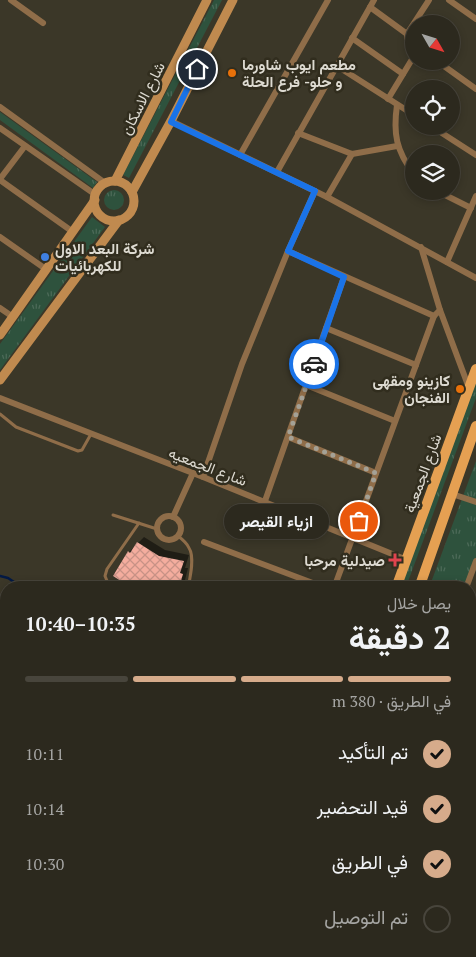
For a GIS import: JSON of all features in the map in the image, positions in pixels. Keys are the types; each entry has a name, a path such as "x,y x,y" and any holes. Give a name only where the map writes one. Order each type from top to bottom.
{"main road":[{"name":"شارع الاسكان","path":"115,181 207,0"},
{"path":"132,192 171,122 233,0"},
{"path":"0,335 47,270 105,183 115,181 125,184 132,192 134,202 128,215 119,220 0,380"},
{"path":"95,197 95,205 100,214 108,220 119,220"},
{"name":"شارع الجمعية","path":"399,581 476,369"},
{"path":"421,581 476,426"}],"street":[{"path":"11,0 43,23"},
{"path":"240,155 328,0"},
{"path":"277,172 374,0"},
{"path":"419,15 429,0"},
{"path":"449,0 476,19"},
{"path":"370,7 405,33"},
{"path":"352,38 403,74"},
{"path":"337,66 405,110"},
{"path":"388,99 405,70"},
{"path":"450,70 476,89"},
{"path":"397,105 395,121 397,146 405,162"},
{"path":"0,107 105,183"},
{"path":"171,122 327,197 476,278"},
{"path":"0,128 95,197"},
{"path":"298,133 352,154 397,146"},
{"path":"445,135 476,155"},
{"path":"25,146 0,179 73,232"},
{"path":"327,197 352,154"},
{"path":"203,477 242,364 288,251 315,191"},
{"path":"447,262 476,196"},
{"path":"455,200 471,208"},
{"path":"0,237 47,270"},
{"path":"420,248 469,389"},
{"path":"288,251 434,316"},
{"path":"264,501 344,277"},
{"path":"0,308 13,318"},
{"path":"337,581 434,316 440,310"},
{"path":"326,328 416,366"},
{"path":"306,386 395,421"},
{"name":"شارع الجمعيه","path":"0,398 353,536 407,560"},
{"path":"288,437 376,473"},
{"path":"173,517 193,473"},
{"path":"452,494 476,502"},
{"path":"168,516 173,517 180,524 181,531 173,540 165,540 157,529 161,520 168,516"},
{"path":"204,542 307,581"},
{"path":"469,581 476,561"}],"lane":[{"path":"0,414 16,427 78,451 82,450 92,434"},
{"path":"113,515 157,529"},
{"path":"107,581 105,576 108,569 139,523"},
{"path":"178,536 189,547 191,552 189,581"}],"green space":[{"path":"214,0 222,0 129,178 123,175"},
{"path":"0,112 97,182 93,188 0,120"},
{"path":"114,190 121,193 124,200 121,207 114,210 107,207 104,200 107,193"},
{"path":"92,217 105,227 0,370 0,344"},
{"path":"476,381 476,398 408,581 402,581"},
{"path":"476,461 476,566 470,581 432,581"}],"building":[{"path":"137,542 159,556 184,561 180,573 183,574 181,581 121,581 113,576 128,551 130,553"}],"waterway":[{"path":"0,576 12,581"}],"way so far":[{"path":"314,364 288,437 376,473 359,521"}],"place":[{"name":"مطعم ايوب شاورما و حلو- فرع الحلة","path":"232,73"},
{"name":"شركة البعد الاول للكهربائيات","path":"45,257"},
{"name":"كازينو ومقهى الفنجان","path":"460,389"},
{"name":"ازياء القيصر","path":"359,521"},
{"name":"صيدلية مرحبا","path":"395,560"}],"route":[{"path":"197,69 171,122 315,191 288,251 344,277 314,364"}]}
